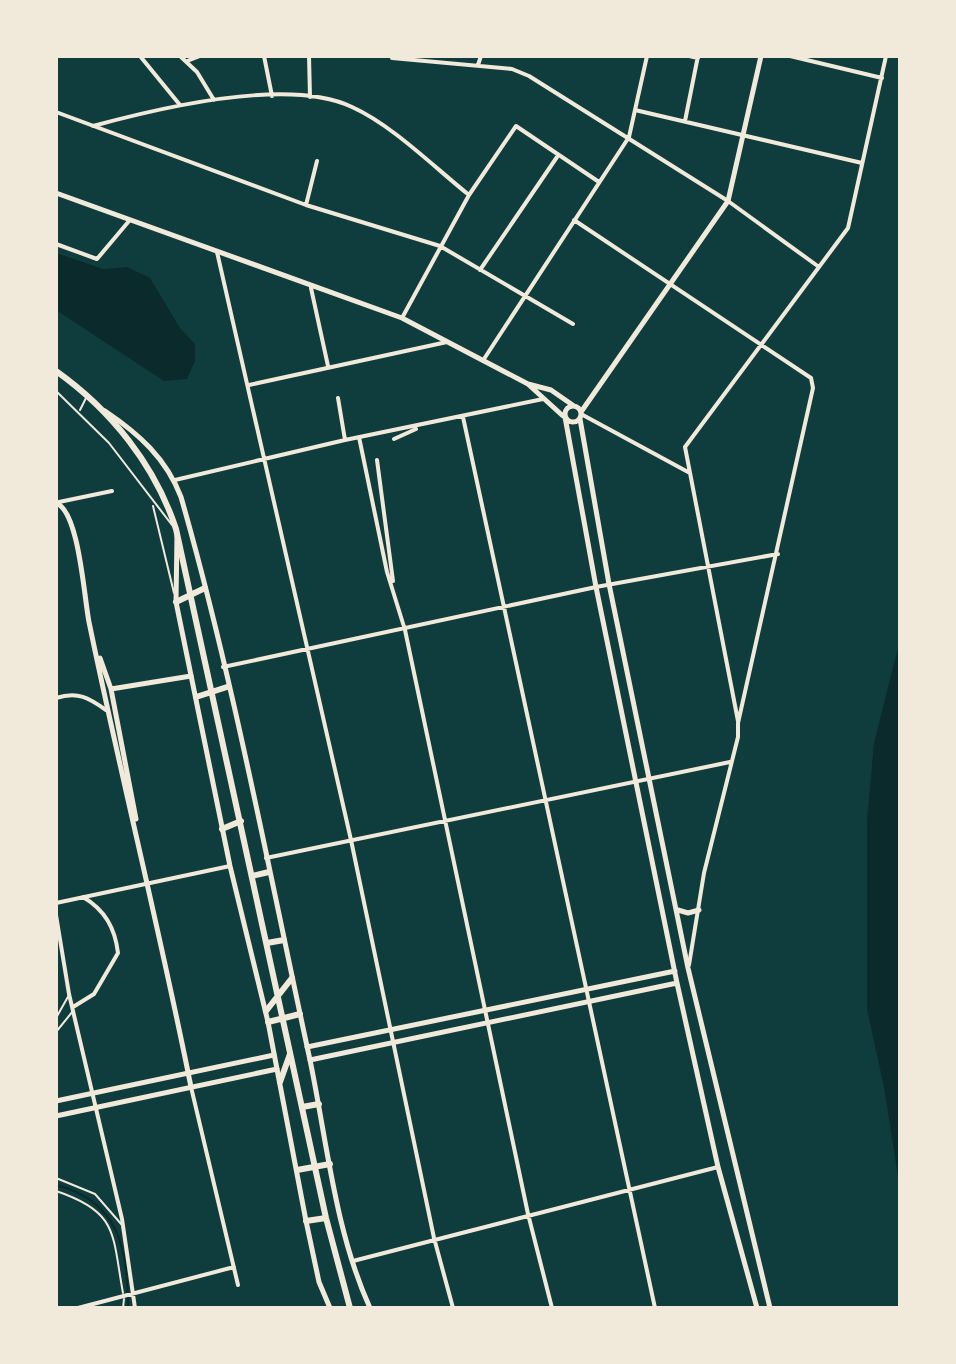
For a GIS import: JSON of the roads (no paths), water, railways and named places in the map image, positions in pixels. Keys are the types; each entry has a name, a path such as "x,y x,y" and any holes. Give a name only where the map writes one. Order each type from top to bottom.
{"highway":[{"path":"56,371 102,409 151,471 176,531 192,593 326,1218 350,1308"},
{"path":"176,602 205,588"},
{"path":"196,697 227,687"},
{"path":"222,829 241,821"},
{"path":"252,876 269,872"},
{"path":"267,943 284,940"},
{"path":"266,1011 292,978"},
{"path":"268,1022 300,1014"},
{"path":"280,1082 290,1054"},
{"path":"302,1107 319,1104"},
{"path":"297,1170 330,1164"},
{"path":"306,1221 326,1218"}],"street":[{"path":"140,56 180,105"},
{"path":"180,56 187,61 214,100"},
{"path":"187,61 200,56"},
{"path":"264,56 272,96"},
{"path":"309,56 310,97"},
{"path":"478,65 481,56"},
{"path":"484,359 629,137 647,56"},
{"path":"685,121 698,57 689,56"},
{"path":"528,384 573,423 580,415 728,201 761,56"},
{"path":"790,56 882,78"},
{"path":"738,723 705,565 685,447 848,228 858,197 862,163 886,56"},
{"path":"392,58 512,69 529,76 728,201 819,267"},
{"path":"93,126 214,100 272,96 338,101 361,111 469,195"},
{"path":"635,110 862,163"},
{"path":"56,112 306,205 440,246 573,324"},
{"path":"402,318 469,195 516,126 599,182"},
{"path":"480,270 558,156"},
{"path":"306,205 317,161"},
{"path":"56,193 311,288 402,318 528,384 551,390 574,406 580,415 609,584 688,968 770,1308"},
{"path":"574,220 761,342 811,378 813,388 738,723 688,968"},
{"path":"56,244 97,259 129,221"},
{"path":"217,252 267,459 351,840 389,1033 434,1238 453,1308"},
{"path":"311,288 328,366"},
{"path":"249,385 450,341"},
{"path":"338,398 345,440"},
{"path":"175,480 345,440 543,399"},
{"path":"574,406 566,409 565,417 578,499 635,782 718,1167 757,1308"},
{"path":"102,409 136,432 164,461 175,480 223,667 330,1164 353,1261 370,1308"},
{"path":"580,415 689,473"},
{"path":"463,417 543,800 655,1308"},
{"path":"394,439 429,424"},
{"path":"359,437 387,572 394,587"},
{"path":"377,460 394,587 491,1024 528,1214 552,1308"},
{"path":"112,491 58,502 78,541 81,580 106,710 148,881 191,1087 238,1285"},
{"path":"578,499 593,496"},
{"path":"176,531 176,602 230,866 266,1011 319,1282 330,1308"},
{"path":"223,667 609,584 778,554"},
{"path":"92,638 111,689 132,789 139,845"},
{"path":"111,689 191,676"},
{"path":"56,698 76,694 106,710"},
{"path":"266,858 731,761"},
{"path":"56,903 230,866"},
{"path":"73,1009 94,994 118,953 110,924 94,904 83,897"},
{"path":"678,910 688,913 699,910"},
{"path":"56,915 69,994 123,1226 135,1308"},
{"path":"307,1047 389,1033 675,971"},
{"path":"310,1060 677,983"},
{"path":"695,1055 708,1052"},
{"path":"56,1101 274,1055"},
{"path":"56,1116 277,1069"},
{"path":"353,1261 718,1167"},
{"path":"78,1308 234,1267"}],"lane":[{"path":"56,391 142,482 151,500 176,531"},
{"path":"79,412 87,396"},
{"path":"151,500 176,602"},
{"path":"56,1018 69,994"},
{"path":"56,1032 73,1009"},
{"path":"56,1178 95,1194 123,1226"},
{"path":"56,1191 95,1206 105,1219 112,1237 124,1297 123,1308"}],"water":[{"path":"56,253 103,269 127,267 150,278 180,328 195,344 195,361 187,379 164,381 56,310"},
{"path":"900,626 900,1189 884,1087 867,1009 867,820 874,743 898,648"}],"waterway":[{"path":"56,1185 77,1192 94,1203 116,1230 126,1266 128,1308"}]}
